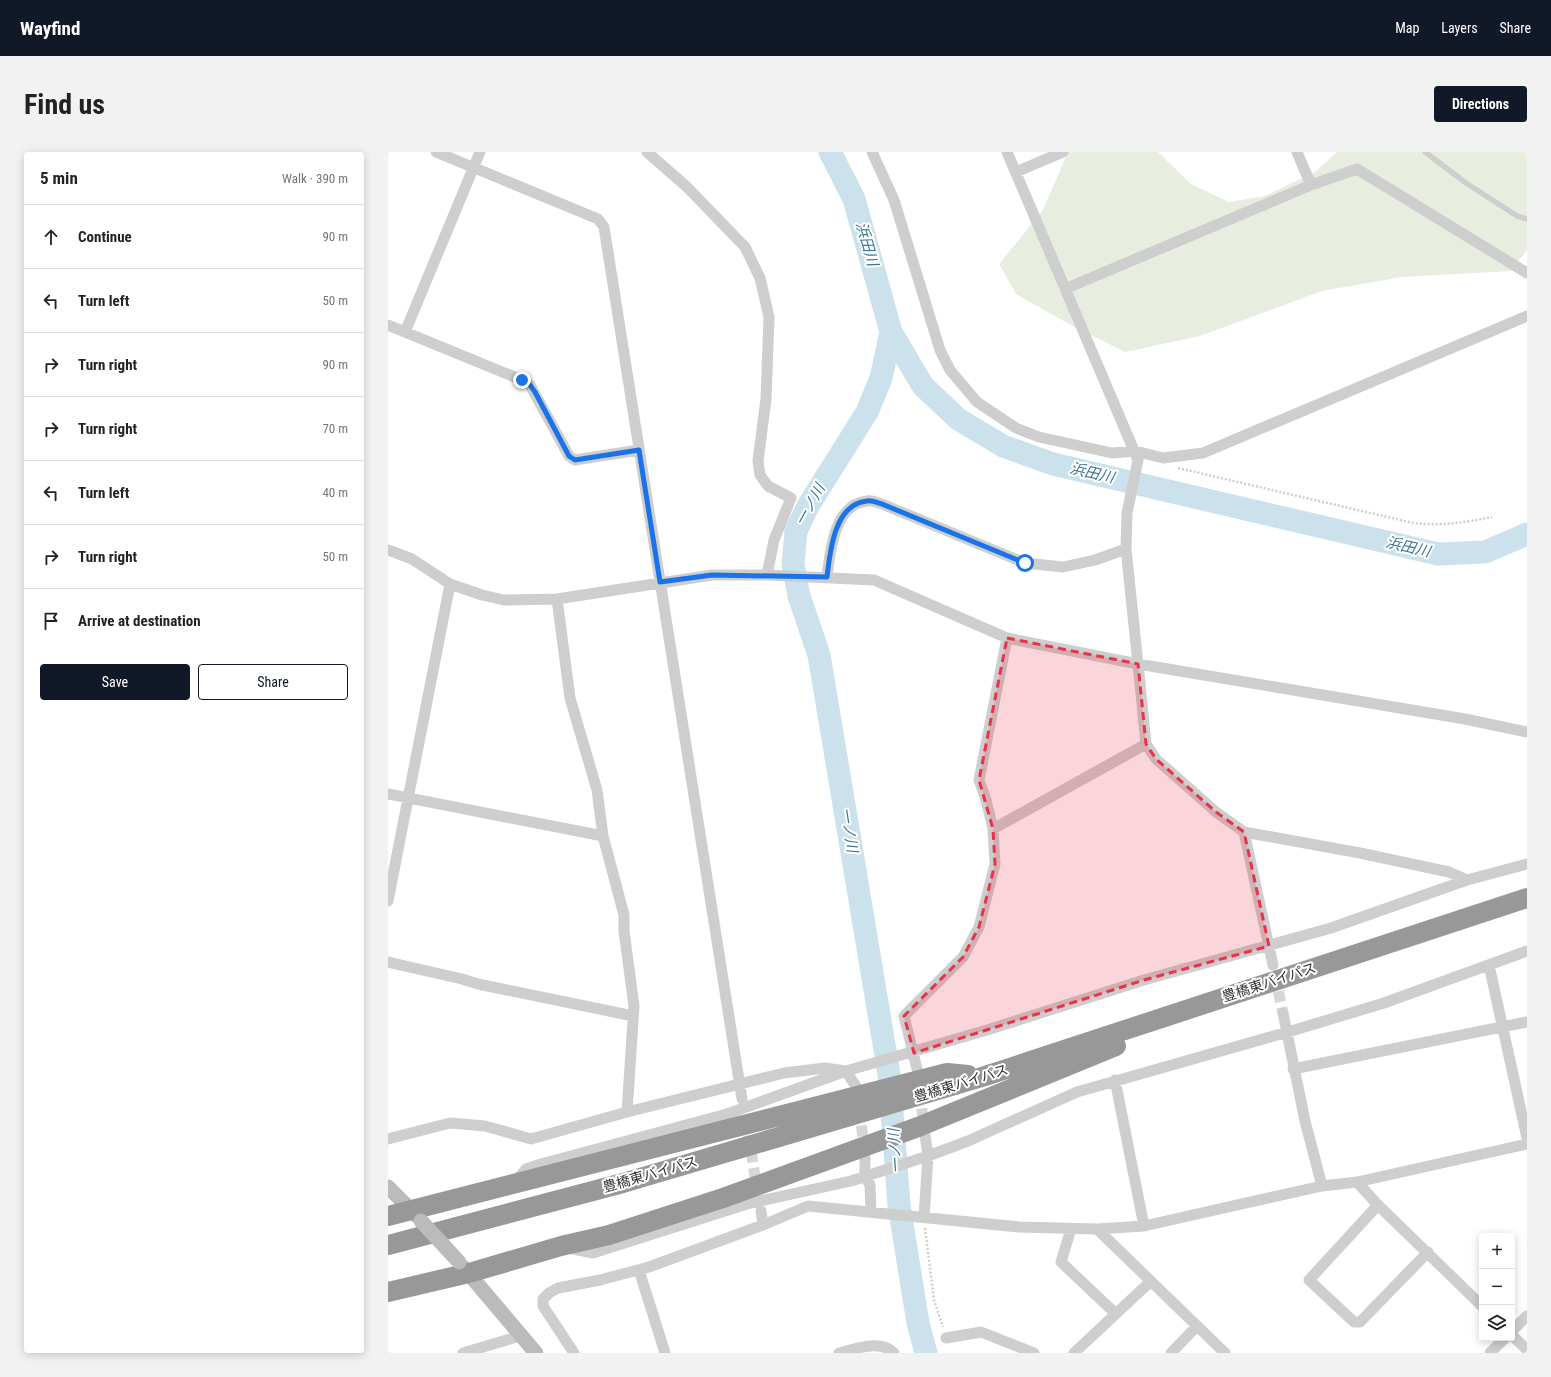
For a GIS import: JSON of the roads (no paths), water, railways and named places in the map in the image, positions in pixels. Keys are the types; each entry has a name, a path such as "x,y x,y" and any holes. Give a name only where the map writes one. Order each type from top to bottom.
{"highway":[{"name":"豊橋東バイパス","path":"915,1084 947,1073 982,1077 1278,971 1527,898"},
{"path":"388,1292 464,1267 609,1235 868,1151 922,1131 1278,971"},
{"path":"388,1216 417,1216 515,1183 915,1084"},
{"name":"豊橋東バイパス","path":"388,1245 623,1183 862,1098"}],"street":[{"path":"436,152 598,219 604,227 742,1099"},
{"path":"405,332 480,152"},
{"path":"647,152 687,187 745,248 760,278 769,317 766,399 758,462 760,475 768,486 791,498 774,540 769,575"},
{"path":"872,152 894,200 940,350 950,370 978,402 1016,428 1039,437 1112,453 1137,456 1162,458 1203,453 1527,316"},
{"path":"1007,152 1137,456 1127,513 1126,549 1146,744 1156,758 1172,773 1216,812 1244,832 1360,853 1449,872 1467,880"},
{"path":"1016,172 1063,152"},
{"path":"1297,152 1311,185"},
{"path":"1066,288 1311,185 1357,169 1527,273"},
{"path":"388,324 522,380 530,385 569,456 575,460 639,450"},
{"path":"822,577 840,520 855,506 868,501 882,504 1025,563 1063,567 1095,560 1126,549"},
{"path":"388,550 412,559 450,584 482,595 504,600 557,599 712,575 769,575 874,580 1007,638 1138,664 1465,718 1527,732"},
{"path":"388,901 450,584"},
{"path":"557,599 570,698 597,790 603,836 624,915 624,931 634,1006 627,1112"},
{"path":"915,1084 904,1016 963,956 979,927 995,864 992,829 986,800 979,780 1007,638"},
{"path":"992,829 1146,744"},
{"path":"388,794 603,836"},
{"path":"1244,832 1269,946 1278,971"},
{"path":"515,1183 526,1169 727,1114 861,1067 1144,980 1331,928 1467,880 1527,864"},
{"path":"561,1246 593,1253 747,1204 851,1182 968,1141 1077,1092 1384,1003 1527,951"},
{"path":"388,962 478,984 633,1016"},
{"path":"1490,965 1527,1138"},
{"path":"1283,1013 1288,1032 1293,1069 1322,1186"},
{"path":"1293,1069 1527,1022"},
{"path":"388,1139 450,1123 485,1126 531,1139 627,1112 784,1073 825,1068 846,1072 862,1098"},
{"path":"1115,1080 1144,1226"},
{"path":"922,1131 924,1217"},
{"path":"574,1353 543,1306 543,1299 548,1293 558,1288 600,1280 639,1270 763,1225 808,1206 1019,1227 1097,1229 1144,1226 1322,1186 1357,1182 1527,1144"},
{"path":"868,1151 869,1175 874,1212"},
{"path":"1357,1182 1378,1205 1481,1305"},
{"path":"388,1187 464,1267 536,1353"},
{"path":"1378,1205 1309,1280 1326,1296 1354,1322 1360,1322 1428,1252"},
{"path":"761,1211 763,1225"},
{"path":"1071,1229 1061,1262 1116,1314"},
{"path":"1097,1229 1225,1353"},
{"path":"639,1270 666,1353"},
{"path":"1080,1351 1151,1281"},
{"path":"1515,1328 1527,1316"},
{"path":"1171,1353 1197,1326"},
{"path":"946,1338 981,1332 1034,1353"},
{"path":"463,1353 523,1336"},
{"path":"1515,1338 1527,1350"},
{"path":"1490,1353 1502,1341"},
{"path":"839,1353 860,1347 876,1346 891,1350 894,1353"}],"lane":[{"path":"1425,152 1472,187 1517,216 1527,219"}],"waterway":[{"name":"浜田川","path":"830,152 854,199 891,332 923,386 958,419 1003,446 1053,464 1438,554 1485,552 1527,534"},
{"name":"一ノ川","path":"891,332 881,378 867,412 808,506 796,531 793,564 799,596 819,655 889,1074 899,1205 918,1323 926,1353"}],"tunnel":[{"path":"1275,975 1283,1013"},
{"path":"920,1092 924,1128"},
{"path":"860,1109 864,1151"},
{"path":"746,1119 757,1189"}]}
